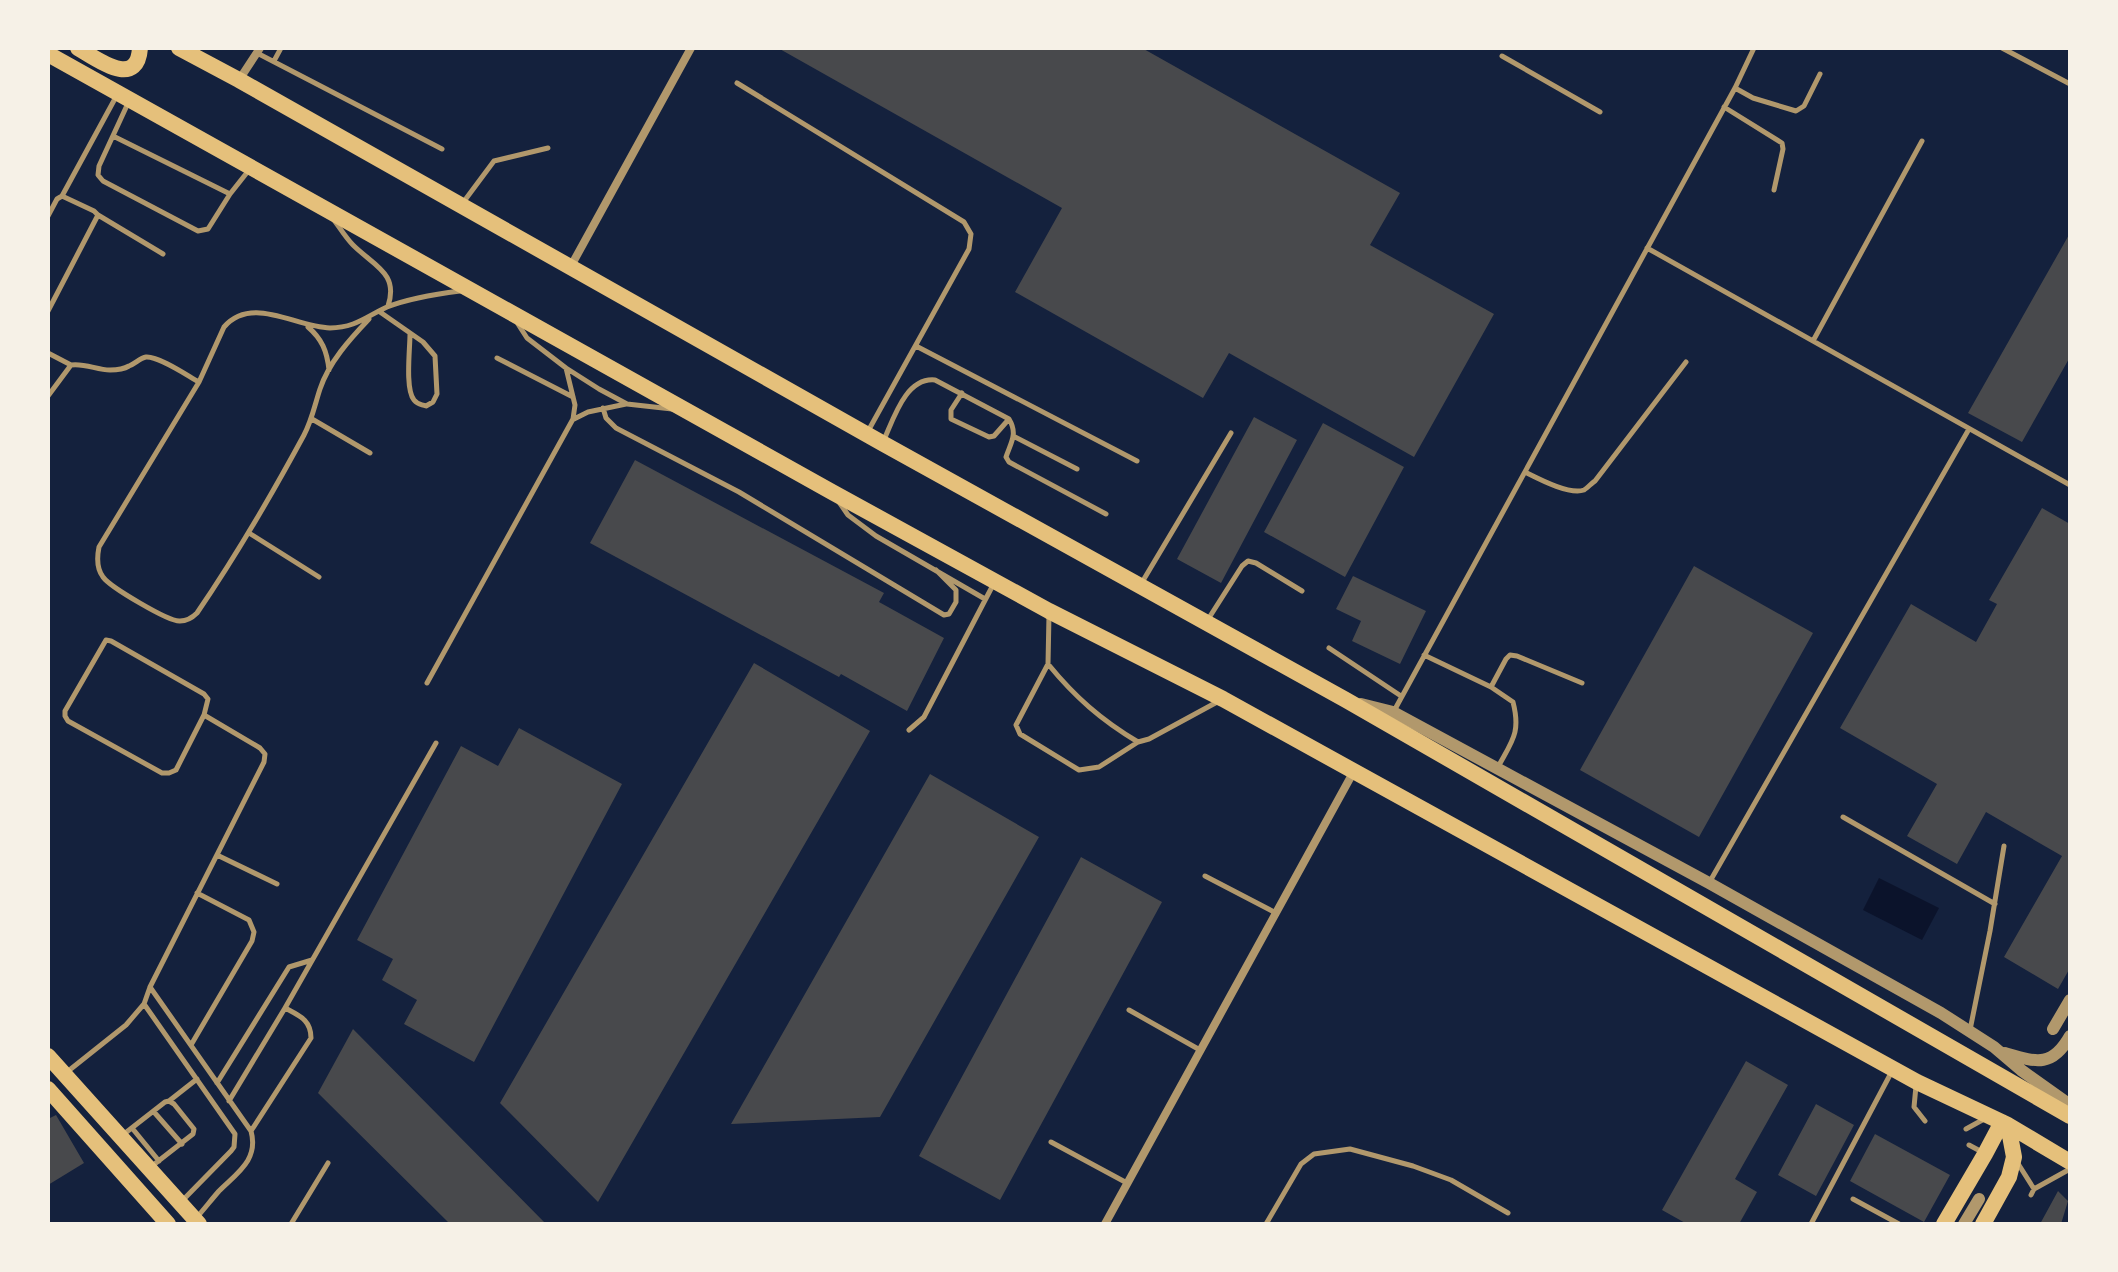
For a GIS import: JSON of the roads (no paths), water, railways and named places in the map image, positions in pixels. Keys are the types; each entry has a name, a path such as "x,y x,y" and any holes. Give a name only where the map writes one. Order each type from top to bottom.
{"main road":[{"path":"78,48 114,69 124,70 139,60 140,48"},
{"path":"179,48 1346,700 2070,1116"},
{"path":"48,54 1049,611 1223,699 1917,1082 1999,1121 2070,1162"},
{"path":"54,1066 126,1132 197,1222"},
{"path":"48,1089 168,1224"},
{"path":"1944,1224 1985,1154 1999,1121"},
{"path":"1983,1224 2009,1177 2014,1157 1999,1121"}],"street":[{"path":"571,266 691,48"},
{"path":"239,80 258,50"},
{"path":"1346,700 1393,712 1709,883 1970,1031 2070,1105"},
{"path":"1105,1224 1354,771"},
{"path":"2053,1029 2070,1000"},
{"path":"1999,1052 2044,1061 2064,1047 2070,1036"},
{"path":"1964,1224 1979,1199"}],"lane":[{"path":"274,61 281,48"},
{"path":"1393,712 1735,88 1754,48"},
{"path":"2002,48 2070,84"},
{"path":"258,50 442,149"},
{"path":"1502,56 1600,112"},
{"path":"1735,88 1753,98 1796,111 1804,106 1820,74"},
{"path":"737,83 964,222 971,234 969,249 867,434"},
{"path":"124,96 113,136 99,166 98,175 103,181 198,231 208,229 250,168"},
{"path":"48,216 124,96"},
{"path":"1724,107 1782,143 1774,190"},
{"path":"113,136 230,194"},
{"path":"1813,341 1922,141"},
{"path":"461,205 494,161 548,148"},
{"path":"62,196 94,211 163,254"},
{"path":"326,209 350,243 388,277 392,287 388,307"},
{"path":"48,311 98,215"},
{"path":"1647,248 2070,485"},
{"path":"369,319 334,328 248,312 235,317 224,327 199,382 103,540 97,555 99,570 110,584 168,619 187,620 197,613 249,533 312,419 321,387 346,345 369,319 388,307 470,290"},
{"path":"380,311 423,342 435,356 437,394 433,402 426,406 417,404 409,387 410,334"},
{"path":"511,313 527,338 566,368 627,404"},
{"path":"305,325 318,336 324,347 329,371"},
{"path":"916,346 1137,461"},
{"path":"48,353 71,365 107,370 130,366 151,357 199,382"},
{"path":"497,358 574,398"},
{"path":"1525,472 1550,484 1585,490 1686,362"},
{"path":"48,396 71,365"},
{"path":"427,683 573,419 575,405 566,368"},
{"path":"882,443 909,391 922,382 935,380 1009,419 1015,437 1006,457 1009,462 1106,514"},
{"path":"962,393 951,410 951,419 958,423 989,437 994,436 1009,419"},
{"path":"573,419 588,412 627,404 688,410"},
{"path":"603,408 606,418 616,428 739,492 944,615 949,614 956,602 956,590 936,570"},
{"path":"312,419 370,453"},
{"path":"1709,883 1969,429"},
{"path":"1140,585 1231,433"},
{"path":"1015,437 1077,469"},
{"path":"832,492 848,515 876,536 985,599"},
{"path":"249,533 319,577"},
{"path":"1206,622 1248,561 1302,591"},
{"path":"909,730 924,717 995,581"},
{"path":"1049,611 1048,664 1016,725 1020,734 1079,770 1099,767 1138,742 1223,699"},
{"path":"106,640 204,694 208,699 204,715 176,770 162,773 68,721 65,711 106,640"},
{"path":"1329,648 1401,696"},
{"path":"1424,655 1491,687 1513,702 1518,720 1515,736 1498,768"},
{"path":"1491,687 1510,655 1582,683"},
{"path":"1048,664 1070,691 1108,724 1138,742"},
{"path":"54,1066 126,1025 144,1004 264,762 265,754 260,748 204,715"},
{"path":"229,1101 436,743"},
{"path":"1843,817 1995,904"},
{"path":"1970,1031 2004,846"},
{"path":"217,855 277,884"},
{"path":"1205,876 1276,913"},
{"path":"191,1045 252,941 254,932 249,920 197,893"},
{"path":"217,1083 289,967 312,960"},
{"path":"150,987 251,1131 254,1145 245,1166 217,1193 197,1222"},
{"path":"144,1004 235,1134 231,1151 180,1203"},
{"path":"251,1131 311,1038 306,1018 285,1008"},
{"path":"1129,1010 1200,1050"},
{"path":"1811,1224 1894,1068"},
{"path":"126,1132 197,1079"},
{"path":"1917,1082 1914,1107 1925,1121"},
{"path":"154,1165 190,1138 194,1129 169,1101"},
{"path":"154,1112 182,1144"},
{"path":"1966,1129 1999,1121"},
{"path":"1051,1142 1127,1183"},
{"path":"1969,1145 1985,1154"},
{"path":"1266,1224 1301,1164 1314,1154 1350,1149 1451,1180 1508,1213"},
{"path":"2014,1157 2033,1192 2070,1169"},
{"path":"291,1224 328,1163"},
{"path":"1853,1199 1899,1224"}],"water":[{"path":"1879,878 1939,908 1922,940 1863,910"}]}
